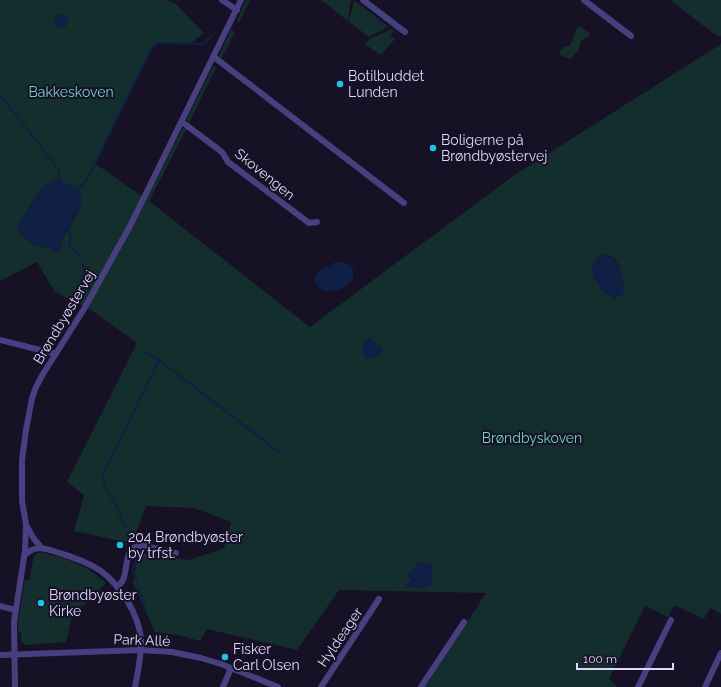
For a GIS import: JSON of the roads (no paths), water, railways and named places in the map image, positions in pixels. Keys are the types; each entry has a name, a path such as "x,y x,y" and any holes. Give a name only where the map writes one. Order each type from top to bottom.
{"street":[{"path":"222,0 237,10"},
{"name":"Brøndbyøstervej","path":"15,687 15,610 25,555 26,524 22,501 22,460 29,409 36,387 107,268 182,122 242,0"},
{"path":"363,0 405,32"},
{"path":"584,0 631,36"},
{"path":"214,57 404,203"},
{"name":"Skovengen","path":"182,122 222,152 228,162 309,223 317,222"},
{"path":"0,340 56,354"},
{"path":"26,524 34,540 42,548"},
{"path":"117,587 124,578 128,555 136,546 176,553"},
{"path":"25,555 30,550 42,548 74,558 101,571 117,587 130,605 141,637 141,650 135,687"},
{"name":"Hyldeager","path":"321,687 379,599"},
{"path":"0,606 15,610"},
{"path":"638,687 671,620"},
{"path":"421,687 464,622"},
{"name":"Park Allé","path":"0,655 141,650 172,652 201,658 231,668 278,687"},
{"path":"705,687 721,653"},
{"path":"223,687 231,668"}],"water":[{"path":"61,14 66,16 68,21 66,26 61,28 56,26 54,21 56,16"},
{"path":"59,179 81,192 81,208 67,230 69,232 66,232 60,242 63,247 55,253 51,248 35,245 20,234 17,226 41,187"},
{"path":"602,254 608,255 620,265 624,288 623,294 615,299 602,291 593,276 592,265 598,256"},
{"path":"337,262 350,265 353,269 353,279 344,288 331,291 323,290 314,280 316,274 320,270 331,267 333,263"},
{"path":"366,338 378,344 383,350 380,356 365,358 362,347"},
{"path":"420,562 430,564 433,568 431,576 433,581 431,585 427,588 405,588 404,586 410,582 408,577 416,565"}],"waterway":[{"path":"78,190 88,178 151,49 158,43 203,44 212,35"},
{"path":"0,95 59,170 59,179"},
{"path":"69,232 71,234 69,245 74,251 83,257"},
{"path":"83,264 84,294"},
{"path":"144,351 159,360 280,453"},
{"path":"126,527 106,488 102,476 159,360"},
{"path":"137,554 133,571 145,607"}],"place":[{"name":"Botilbuddet Lunden","path":"340,84"},
{"name":"Boligerne på Brøndbyøstervej","path":"433,148"},
{"name":"204 Brøndbyøster by trfst.","path":"120,545"},
{"name":"Brøndbyøster Kirke","path":"41,603"},
{"name":"Fisker Carl Olsen","path":"225,657"}],"park label":[{"name":"Bakkeskoven","path":"71,92"},
{"name":"Brøndbyskoven","path":"532,438"}]}
